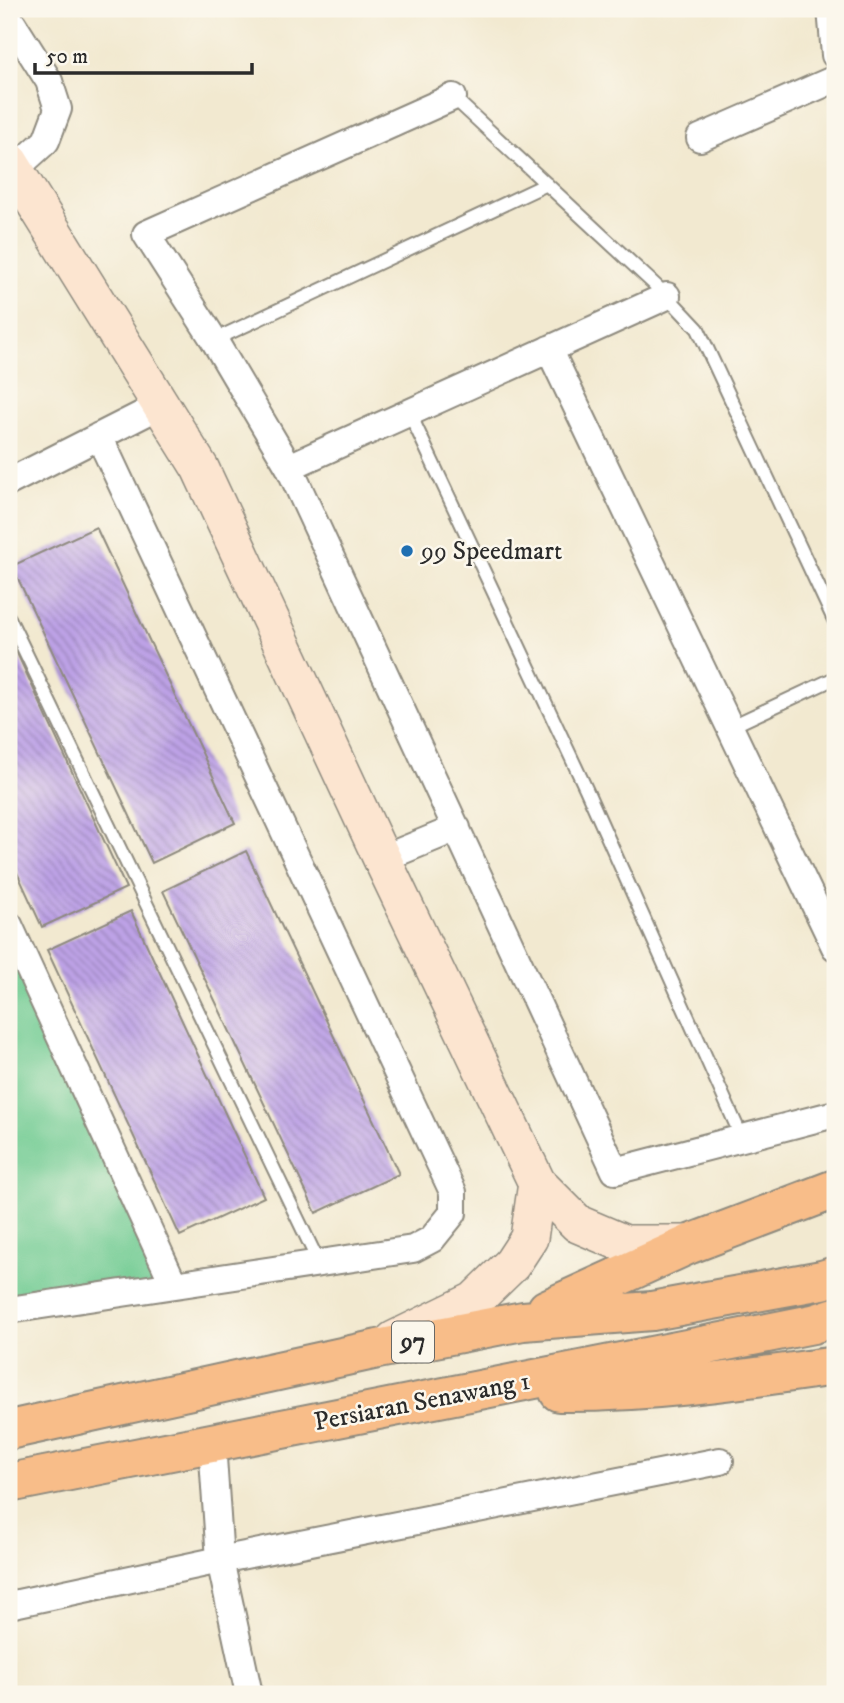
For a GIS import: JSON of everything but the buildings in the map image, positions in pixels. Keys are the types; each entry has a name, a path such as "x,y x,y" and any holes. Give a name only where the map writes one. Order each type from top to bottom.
{"main road":[{"path":"523,1321 690,1244 835,1189"},
{"name":"97","path":"9,1430 377,1349 523,1321 652,1311 829,1278"},
{"name":"Persiaran Senawang 1","path":"9,1483 824,1320"},
{"path":"481,1390 604,1392 712,1384 835,1366"}],"street":[{"path":"831,9 835,55"},
{"path":"9,18 50,81 58,109 46,141 11,168 200,468 537,1183 578,1224 625,1244 690,1244"},
{"path":"700,138 835,79"},
{"path":"453,97 146,234 214,340 289,467 615,1171 835,1114"},
{"path":"289,467 667,296"},
{"path":"549,349 835,947"},
{"path":"9,482 161,405"},
{"path":"9,1310 413,1249 432,1239 453,1213 453,1192 99,436"},
{"path":"382,859 457,828"},
{"path":"9,925 174,1285"},
{"path":"377,1349 474,1301 512,1264 529,1238 537,1183"},
{"path":"212,1443 220,1560 248,1694"},
{"path":"9,1605 220,1560 720,1461"}],"lane":[{"path":"453,97 667,296 698,329 835,622"},
{"path":"214,340 547,184"},
{"path":"409,412 580,776 742,1138"},
{"path":"9,618 319,1263"},
{"path":"730,727 835,678"}],"green space":[{"path":"9,927 173,1285 9,1309"}],"place":[{"name":"99 Speedmart","path":"407,551"}]}
